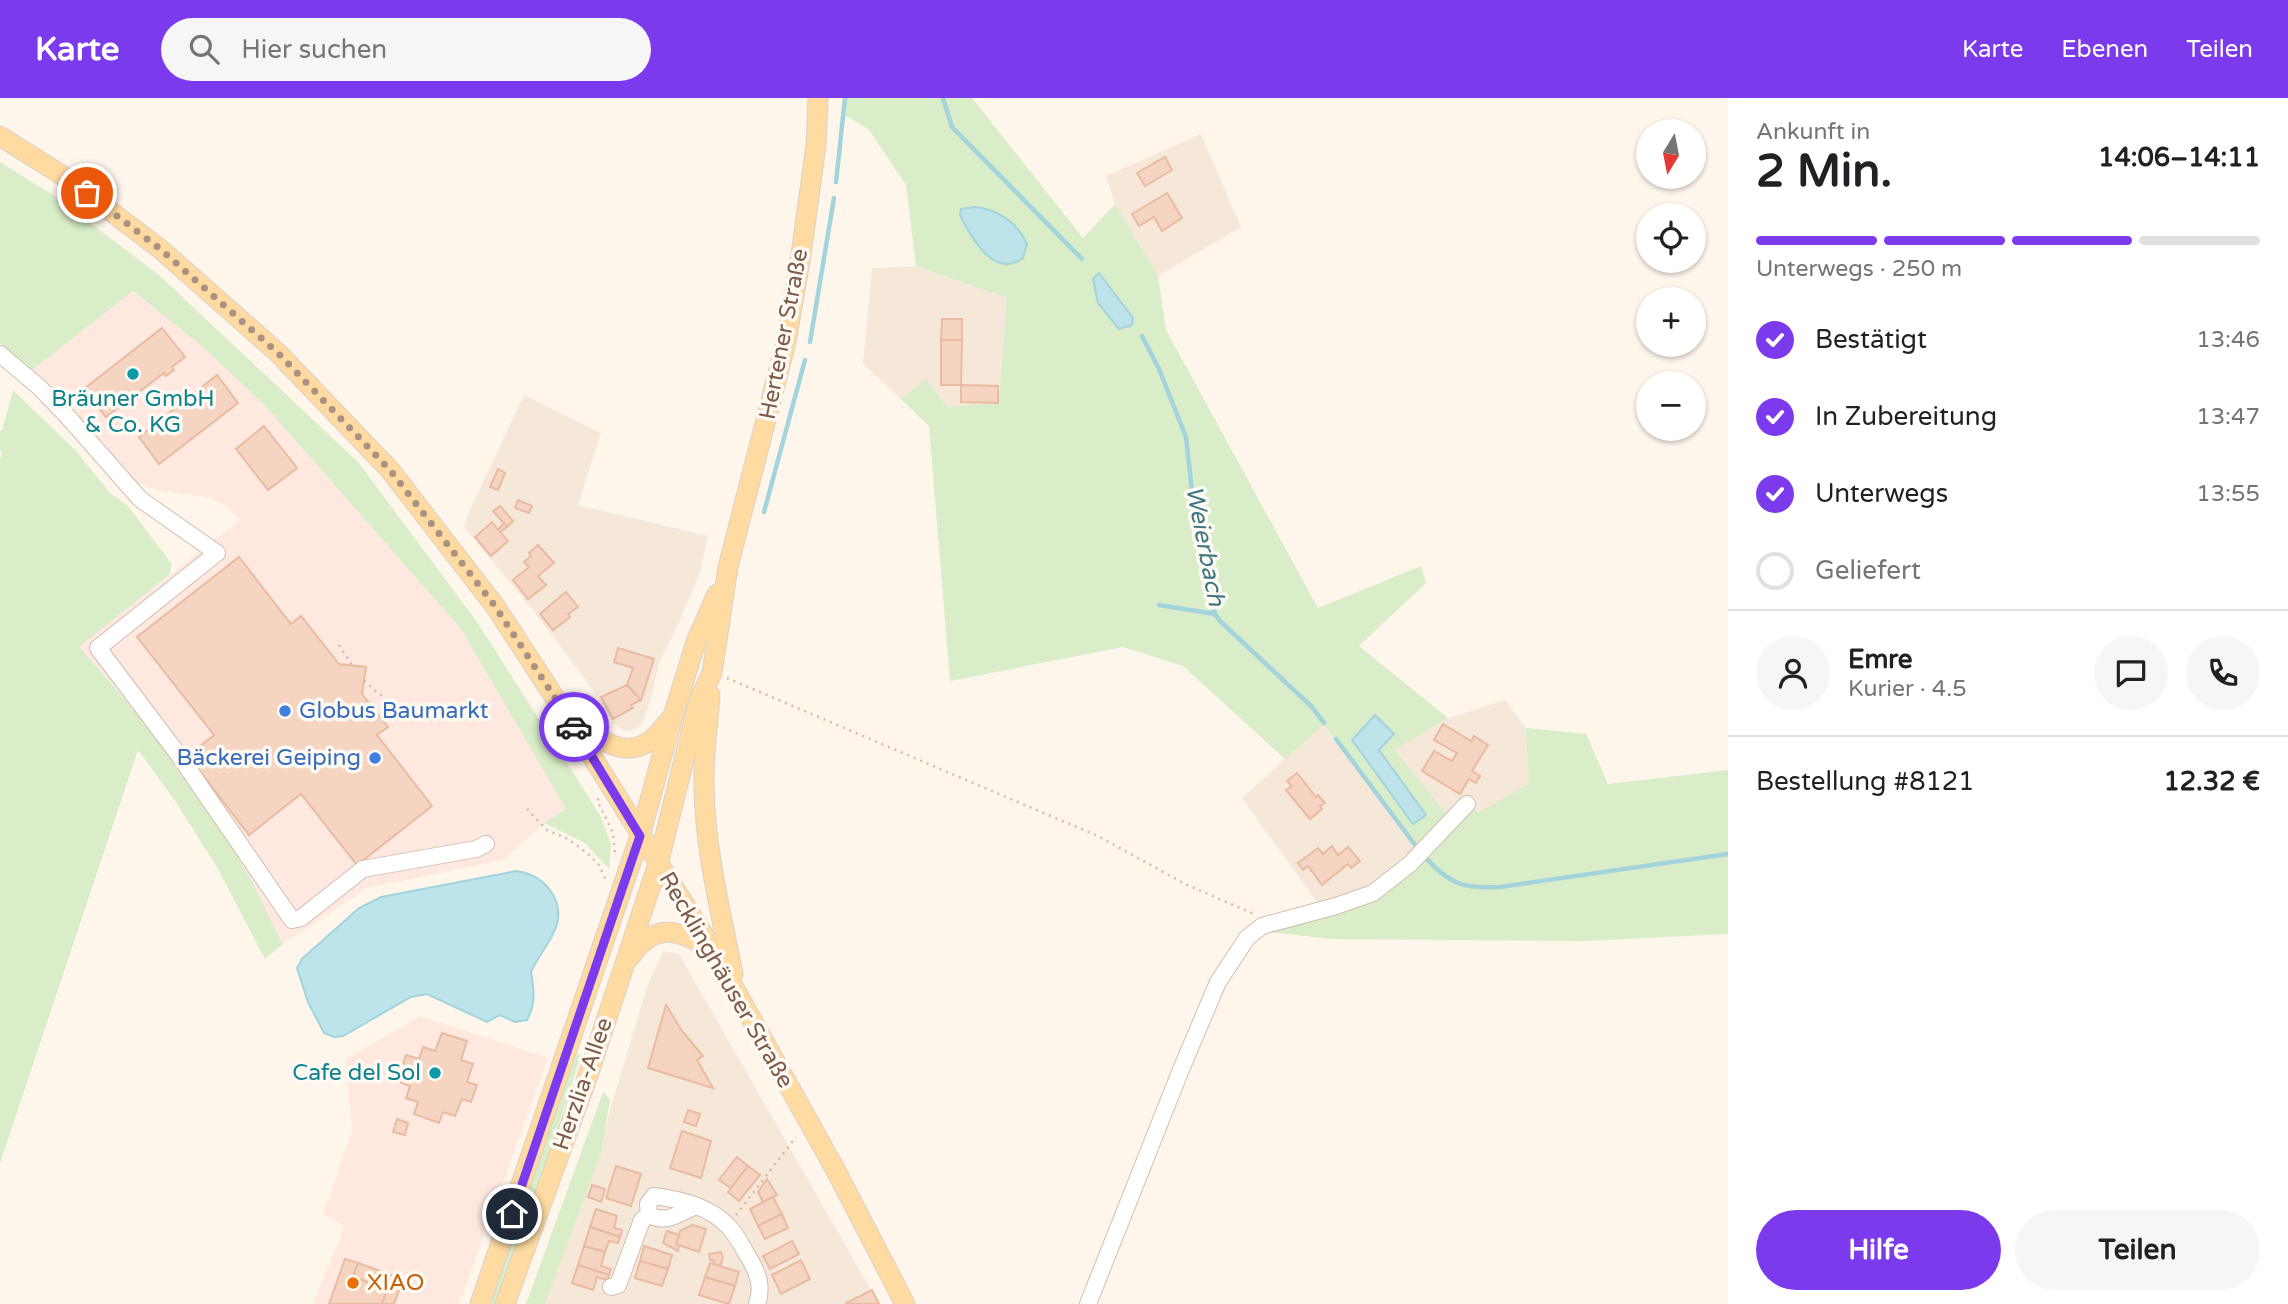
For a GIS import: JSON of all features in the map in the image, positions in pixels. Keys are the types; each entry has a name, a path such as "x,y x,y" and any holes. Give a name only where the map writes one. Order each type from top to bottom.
{"main road":[{"name":"Hertener Straße","path":"658,864 699,700 712,673 728,567 786,342 812,172 818,98"},
{"name":"Recklinghäuser Straße","path":"0,136 68,179 159,248 278,353 390,470 495,606 713,950 736,988 905,1304"},
{"name":"Hertener Straße","path":"640,836 696,642 728,567"},
{"path":"712,673 704,785 706,821 715,883 736,988"},
{"path":"568,718 615,747 632,749 650,741 673,716"},
{"name":"Herzlia-Allee","path":"480,1304 640,836"},
{"name":"Herzlia-Allee","path":"505,1304 585,1084 658,864"},
{"path":"622,970 635,950 647,939 668,931 686,934 713,950"}],"street":[{"path":"0,354 39,387 140,499 216,553 98,648 178,754 292,920 301,918 363,869 477,849 486,844"},
{"path":"1088,1304 1218,982 1247,938 1262,926 1373,893 1409,864 1467,804"},
{"path":"611,1287 618,1285 642,1220 649,1215 648,1204 654,1196 680,1200 695,1206 728,1226 759,1278 760,1295 757,1304"}],"path":[{"path":"339,645 352,666"},
{"path":"712,673 1100,837 1185,884 1243,911 1278,921"},
{"path":"364,681 382,696"},
{"path":"527,809 547,830 568,839 587,853 599,866 608,886"},
{"path":"728,1226 809,1123"}],"shaded area":[{"path":"1201,134 1241,227 1158,276 1115,204 1106,176"},
{"path":"916,266 1007,298 1012,399 981,409 947,407 926,380 901,399 863,364 872,268"},
{"path":"133,291 203,347 267,408 461,629 566,809 542,825 503,860 367,888 283,944 250,879 179,769 113,684 78,647 240,520 211,498 156,490 135,482 94,433 31,371"},
{"path":"524,395 601,433 578,505 708,536 700,572 659,663 643,722 634,730 625,731 613,723 590,686 532,609 464,527"},
{"path":"1505,700 1526,728 1529,784 1479,813 1451,821 1395,750 1448,718"},
{"path":"1324,723 1418,849 1373,893 1315,911 1316,901 1242,798"},
{"path":"663,951 679,954 879,1304 545,1304 602,1151 609,1113 648,984"},
{"path":"420,1016 548,1058 459,1304 313,1304 345,1226 323,1214 352,1132 346,1059"}],"green space":[{"path":"845,98 972,98 1083,238 1115,204 1158,276 1166,330 1318,608 1421,566 1426,583 1359,646 1448,718 1395,750 1451,820 1467,804 1479,812 1529,784 1526,728 1586,734 1608,784 1728,770 1728,934 1582,941 1331,939 1245,929 1373,893 1417,849 1324,724 1285,759 1183,666 1123,647 950,681 929,426 901,399 926,379 947,407 999,403 1007,298 916,266 906,185 869,130 843,114"},
{"path":"0,162 53,195 159,275 358,462 477,622 600,815 611,844 609,869 585,843 544,823 566,809 461,629 267,408 203,347 133,291 31,371 0,343"},
{"path":"13,390 76,451 111,494 127,505 172,564 169,575 79,647 148,729 211,815 249,876 283,944 265,959 218,869 176,802 138,750 0,1163 0,431"},
{"path":"577,1054 581,1055 544,1171 497,1304 488,1304"},
{"path":"603,1092 610,1099 602,1151 545,1304 526,1304"}],"water":[{"path":"975,207 999,214 1018,229 1027,244 1023,258 1002,264 985,253 960,215 961,209"},
{"path":"1099,273 1133,318 1132,325 1119,329 1098,303 1093,279"},
{"path":"1375,715 1394,734 1379,750 1426,815 1413,824 1352,740"},
{"path":"516,871 532,875 545,884 557,904 558,915 553,934 531,972 533,1002 527,1020 515,1022 500,1015 487,1022 427,994 411,997 343,1036 334,1037 324,1033 308,1002 297,968 302,959 359,908 381,897"}],"building":[{"path":"1165,157 1172,170 1145,186 1137,173"},
{"path":"1167,193 1182,218 1162,231 1154,217 1139,226 1132,214"},
{"path":"942,319 962,319 962,340 941,340"},
{"name":"Bräuner GmbH & Co. KG","path":"162,328 185,357 172,367 174,370 166,376 164,373 106,417 84,389"},
{"path":"941,340 962,340 961,385 941,385"},
{"path":"217,375 238,403 159,464 139,437"},
{"path":"961,385 998,386 998,403 961,402"},
{"path":"264,426 297,468 268,490 236,449"},
{"path":"498,469 505,473 498,490 490,487"},
{"path":"518,500 532,506 529,513 515,508"},
{"path":"500,506 513,521 507,527 493,511"},
{"path":"492,522 498,530 504,523 507,527 500,532 508,541 491,556 475,537"},
{"path":"538,545 554,563 538,576 546,585 528,599 513,580 529,567 524,562"},
{"name":"Globus Baumarkt","path":"239,557 291,624 301,616 339,664 366,667 362,694 388,727 377,735 432,806 357,865 301,794 249,835 188,756 214,735 137,637"},
{"path":"566,592 578,607 553,630 540,614"},
{"path":"618,648 654,659 641,700 627,685 633,668 614,662"},
{"path":"627,685 641,700 631,705 633,708 613,719 601,697"},
{"path":"1443,724 1471,741 1474,736 1488,745 1472,771 1480,776 1476,783 1469,779 1460,794 1422,771 1434,751 1452,761 1457,753 1434,740"},
{"path":"1297,773 1316,797 1318,795 1325,803 1310,819 1286,790 1292,786 1287,781"},
{"path":"1332,846 1338,855 1348,847 1360,861 1351,868 1348,864 1322,885 1308,866 1303,870 1298,863 1318,848 1323,854"},
{"path":"666,1005 682,1031 703,1056 697,1060 713,1088 648,1068"},
{"name":"Cafe del Sol","path":"442,1033 467,1041 461,1060 473,1064 467,1082 477,1085 471,1102 462,1099 455,1116 443,1112 439,1123 414,1114 418,1102 406,1098 410,1086 397,1081 406,1055 419,1059 423,1047 435,1051"},
{"path":"688,1110 700,1114 696,1126 684,1122"},
{"path":"397,1119 408,1123 405,1135 393,1132"},
{"path":"682,1131 711,1141 701,1178 670,1168"},
{"path":"737,1157 748,1166 731,1188 719,1180"},
{"path":"616,1166 641,1174 631,1206 606,1198"},
{"path":"748,1166 760,1175 739,1201 728,1192"},
{"path":"767,1179 777,1195 763,1202 758,1192"},
{"path":"592,1185 605,1189 601,1202 588,1197"},
{"path":"773,1197 782,1214 758,1226 750,1209"},
{"path":"596,1209 617,1216 614,1228 622,1230 620,1237 590,1227"},
{"path":"782,1214 788,1228 765,1239 758,1226"},
{"path":"692,1225 706,1229 699,1252 676,1244 680,1231"},
{"path":"590,1227 620,1237 618,1243 609,1241 605,1252 584,1246"},
{"path":"667,1231 679,1235 676,1244 679,1246 678,1251 663,1243"},
{"path":"792,1241 799,1254 770,1269 763,1256"},
{"path":"584,1246 605,1252 601,1266 611,1269 609,1275 578,1265"},
{"path":"644,1246 672,1255 668,1269 640,1261"},
{"path":"721,1252 723,1258 720,1266 713,1264 714,1260 710,1260 709,1254"},
{"name":"XIAO","path":"345,1259 358,1263 353,1277 387,1289 383,1304 329,1304"},
{"path":"801,1260 810,1279 781,1294 772,1275"},
{"path":"640,1261 668,1269 662,1286 635,1278"},
{"path":"358,1263 403,1279 394,1304 382,1304 387,1289 353,1277"},
{"path":"710,1263 739,1272 735,1286 705,1277"},
{"path":"578,1265 609,1275 607,1280 597,1277 593,1290 572,1283"},
{"path":"705,1277 735,1286 729,1304 699,1295"},
{"path":"872,1290 879,1304 846,1303"}],"waterway":[{"path":"836,182 845,98"},
{"name":"Weierbach","path":"943,98 952,127 1082,259"},
{"path":"810,342 834,198"},
{"name":"Weierbach","path":"1142,336 1159,369 1186,437 1195,517 1215,614 1312,707 1324,723"},
{"path":"764,512 805,360"},
{"path":"1159,605 1215,614"},
{"name":"Weierbach","path":"1336,739 1418,849"},
{"name":"Weierbach","path":"1426,858 1451,880 1468,886 1500,887 1728,854"}],"way so far":[{"path":"87,193 159,248 278,353 390,470 495,606 574,727"}],"place":[{"name":"Bräuner GmbH & Co. KG","path":"133,374"},
{"name":"Globus Baumarkt","path":"285,711"},
{"name":"Bäckerei Geiping","path":"375,758"},
{"name":"Cafe del Sol","path":"435,1073"},
{"name":"XIAO","path":"353,1283"}],"route":[{"path":"512,1214 640,836 574,727"}]}
